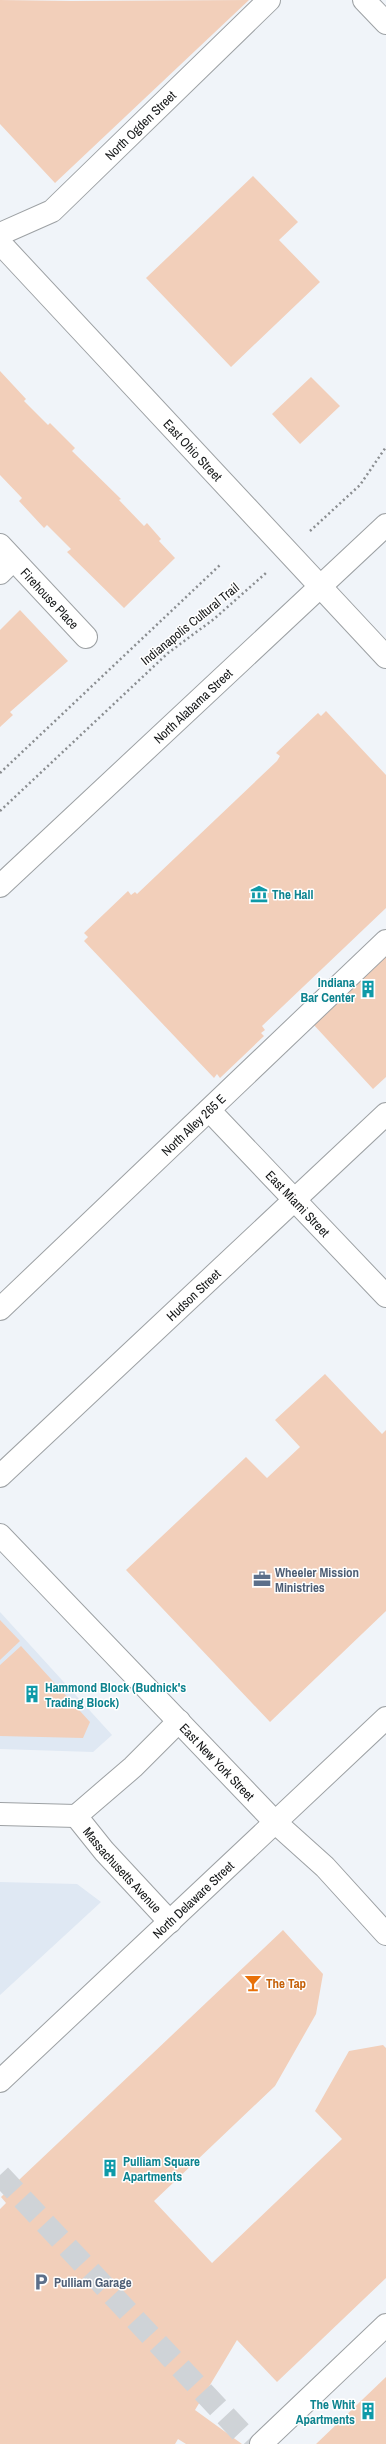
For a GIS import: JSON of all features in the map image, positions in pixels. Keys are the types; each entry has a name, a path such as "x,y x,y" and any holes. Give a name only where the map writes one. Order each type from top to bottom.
{"main road":[{"name":"North Ogden Street","path":"0,234 52,211 269,0"},
{"path":"364,0 386,22"},
{"name":"East Ohio Street","path":"0,243 386,656"},
{"name":"North Alabama Street","path":"0,886 386,525"},
{"name":"Firehouse Place","path":"4,559 86,638"},
{"name":"North Alley 265 E","path":"0,1309 386,941"},
{"name":"East Miami Street","path":"210,1110 386,1296"},
{"name":"Hudson Street","path":"0,1476 386,1114"},
{"name":"East New York Street","path":"0,1535 276,1823 325,1867 386,1934"},
{"name":"North Delaware Street","path":"0,2081 386,1718"},
{"name":"Massachusetts Avenue","path":"0,1814 76,1816 133,1767 179,1721"},
{"name":"Massachusetts Avenue","path":"76,1816 104,1851 170,1922"},
{"path":"261,2444 386,2325"}],"path":[{"name":"Indianapolis Cultural Trail","path":"0,811 163,657 226,609 287,551 352,494 386,448"},
{"name":"Indianapolis Cultural Trail","path":"0,773 220,564"}],"shaded area":[{"name":"Hammond Block (Budnick's Trading Block)","path":"0,1612 112,1735 93,1752 0,1749"},
{"path":"0,1882 77,1884 101,1902 0,1995"}],"building":[{"path":"0,0 249,0 55,183 0,124"},
{"path":"253,176 298,222 279,240 320,282 231,367 146,278"},
{"path":"0,371 26,399 24,401 48,425 50,423 75,448 72,451 121,499 119,500 144,526 147,523 161,539 159,541 175,558 124,608 67,552 71,549 47,525 44,528 19,501 22,498 0,475"},
{"path":"311,377 340,406 300,444 272,414"},
{"path":"20,610 68,661 10,712 13,715 0,727 0,630"},
{"name":"The Hall","path":"326,711 386,775 386,908 262,1026 265,1030 261,1033 264,1036 220,1078 217,1074 214,1078 84,941 88,937 84,933 128,891 131,895 135,892 137,894 277,761 280,756 276,753 318,713 321,716"},
{"name":"Indiana Bar Center","path":"386,954 386,1077 373,1089 313,1024"},
{"path":"325,1374 382,1434 386,1430 386,1611 270,1722 126,1570 246,1457 267,1478 300,1447 275,1420"},
{"path":"0,1620 20,1641 0,1660"},
{"name":"Hammond Block (Budnick's Trading Block)","path":"21,1646 90,1722 83,1738 0,1736 0,1665"},
{"name":"Pulliam Square Apartments","path":"283,1930 323,1974 316,2014 275,2086 154,2201 212,2263 342,2139 315,2111 349,2051 383,2045 386,2048 386,2278 277,2382 237,2340 195,2410 242,2444 186,2444 178,2439 175,2444 0,2444 0,2209 6,2203 1,2197"},
{"name":"The Whit Apartments","path":"386,2377 386,2444 316,2444"}],"tunnel":[{"path":"0,2175 252,2444"}],"place":[{"name":"The Hall","path":"259,894"},
{"name":"Indiana Bar Center","path":"368,989"},
{"name":"Wheeler Mission Ministries","path":"262,1579"},
{"name":"Hammond Block (Budnick's Trading Block)","path":"32,1694"},
{"name":"The Tap","path":"253,1983"},
{"name":"Pulliam Square Apartments","path":"110,2168"},
{"name":"Pulliam Garage","path":"41,2282"},
{"name":"The Whit Apartments","path":"368,2411"}]}
